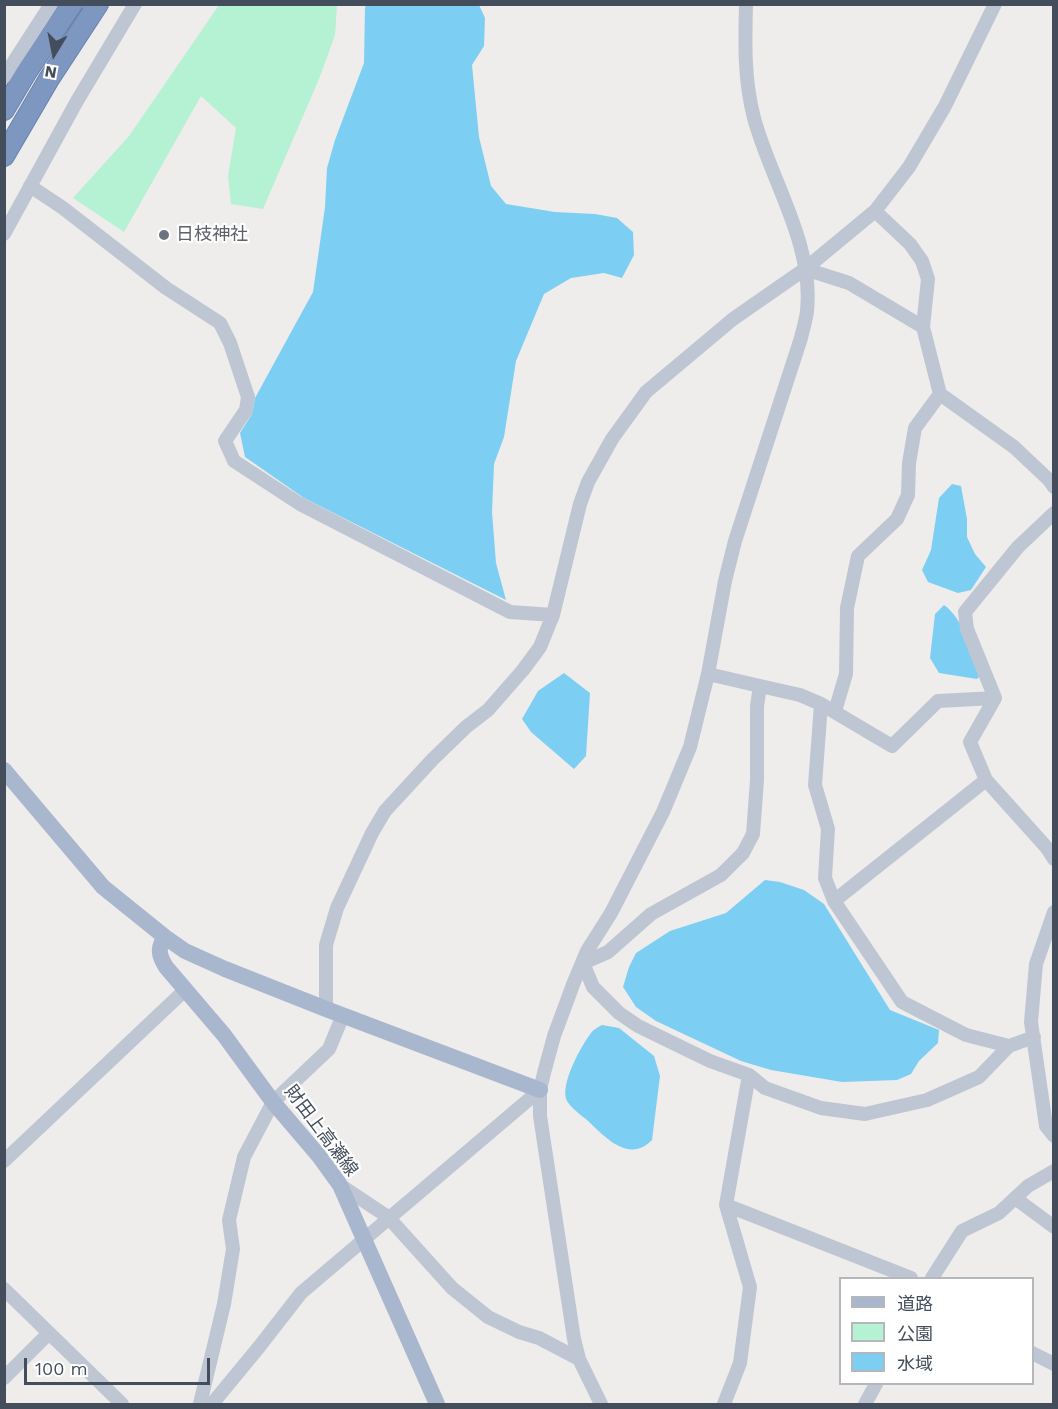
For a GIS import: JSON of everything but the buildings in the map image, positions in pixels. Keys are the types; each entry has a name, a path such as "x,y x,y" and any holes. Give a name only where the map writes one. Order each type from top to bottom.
{"highway":[{"path":"4,110 72,4"},
{"path":"4,156 49,79 98,4"}],"main road":[{"path":"4,770 103,887 185,951 326,1009 540,1090"},
{"name":"財田上高瀬線","path":"165,937 160,945 160,957 184,991 224,1035 273,1102 319,1156 340,1185 436,1404"}],"street":[{"path":"4,77 51,4"},
{"path":"4,234 77,101 135,4"},
{"path":"601,1404 579,1359 574,1339 540,1116 540,1090 554,1036 587,951 611,913 678,779 690,747 708,674 725,581 735,541 801,338 807,312 805,269 798,240 755,122 747,91 746,4"},
{"path":"326,1009 326,945 337,908 372,832 385,811 432,760 488,710 540,647 553,615 580,504 588,482 612,439 646,392 733,319 805,269 875,211 909,167 945,106 995,4"},
{"path":"30,186 63,208 166,288 220,323 230,343 248,397 246,410 225,441 234,461 300,504 510,612 553,615"},
{"path":"875,211 910,244 922,261 928,279 923,327 940,394 1014,447 1053,486"},
{"path":"805,269 849,283 923,327"},
{"path":"835,711 846,674 847,608 858,556 897,519 908,495 909,463 915,428 940,394"},
{"path":"995,699 967,629 965,612 1018,547 1053,513"},
{"path":"708,674 800,694 835,711 892,746 938,701 995,699"},
{"path":"583,963 608,952 651,914 721,874 743,853 753,834 757,780 757,706 760,686"},
{"path":"995,699 970,742 986,780 1051,849"},
{"path":"821,704 815,785 828,829 825,878 834,901 902,1002 966,1035 1009,1047"},
{"path":"834,901 986,780"},
{"path":"1053,912 1036,964 1031,1022 1047,1126 1053,1136"},
{"path":"583,963 593,987 619,1014 638,1026 710,1061 749,1075 765,1088 821,1108 865,1114 927,1100 980,1077 1009,1047 1034,1037"},
{"path":"4,1161 184,991"},
{"path":"200,1404 224,1304 233,1249 229,1220 244,1156 273,1102 329,1049 343,1015"},
{"path":"724,1404 740,1363 750,1287 726,1205 749,1075"},
{"path":"212,1404 301,1293 540,1090"},
{"path":"933,1277 962,1231 999,1213 1028,1186 1053,1171"},
{"path":"340,1185 388,1217 452,1287 488,1317 519,1332 539,1338 579,1359"},
{"path":"1015,1198 1053,1227"},
{"path":"726,1205 908,1277"},
{"path":"4,1288 122,1404"},
{"path":"4,1378 49,1333"},
{"path":"1034,1354 1053,1364"},
{"path":"865,1404 875,1385"}],"green space":[{"path":"219,5 337,5 335,35 319,79 263,209 231,204 228,176 236,128 201,96 124,232 73,198 129,136"}],"water":[{"path":"368,4 479,5 485,18 484,46 472,65 479,137 491,186 506,204 555,212 595,214 617,218 633,232 634,255 622,278 604,273 571,278 544,294 516,361 504,437 494,464 492,512 496,563 506,600 304,498 245,457 240,433 252,414 255,398 313,292 325,207 327,168 364,63 365,7"},
{"path":"952,484 961,486 967,519 967,537 975,554 986,567 971,590 958,593 928,582 922,570 931,550 939,498"},
{"path":"944,605 957,619 967,637 981,675 977,679 939,673 930,658 935,614"},
{"path":"564,673 590,693 586,756 574,769 531,732 522,719 538,691"},
{"path":"765,880 804,890 824,904 890,1010 939,1030 938,1043 919,1061 911,1074 897,1080 842,1082 771,1070 741,1061 656,1021 636,1007 623,987 636,953 670,931 726,913"},
{"path":"602,1025 619,1028 654,1056 660,1076 652,1140 643,1147 626,1149 609,1140 567,1101 566,1086 572,1066 591,1033"}],"place":[{"name":"日枝神社","path":"164,235"}]}
